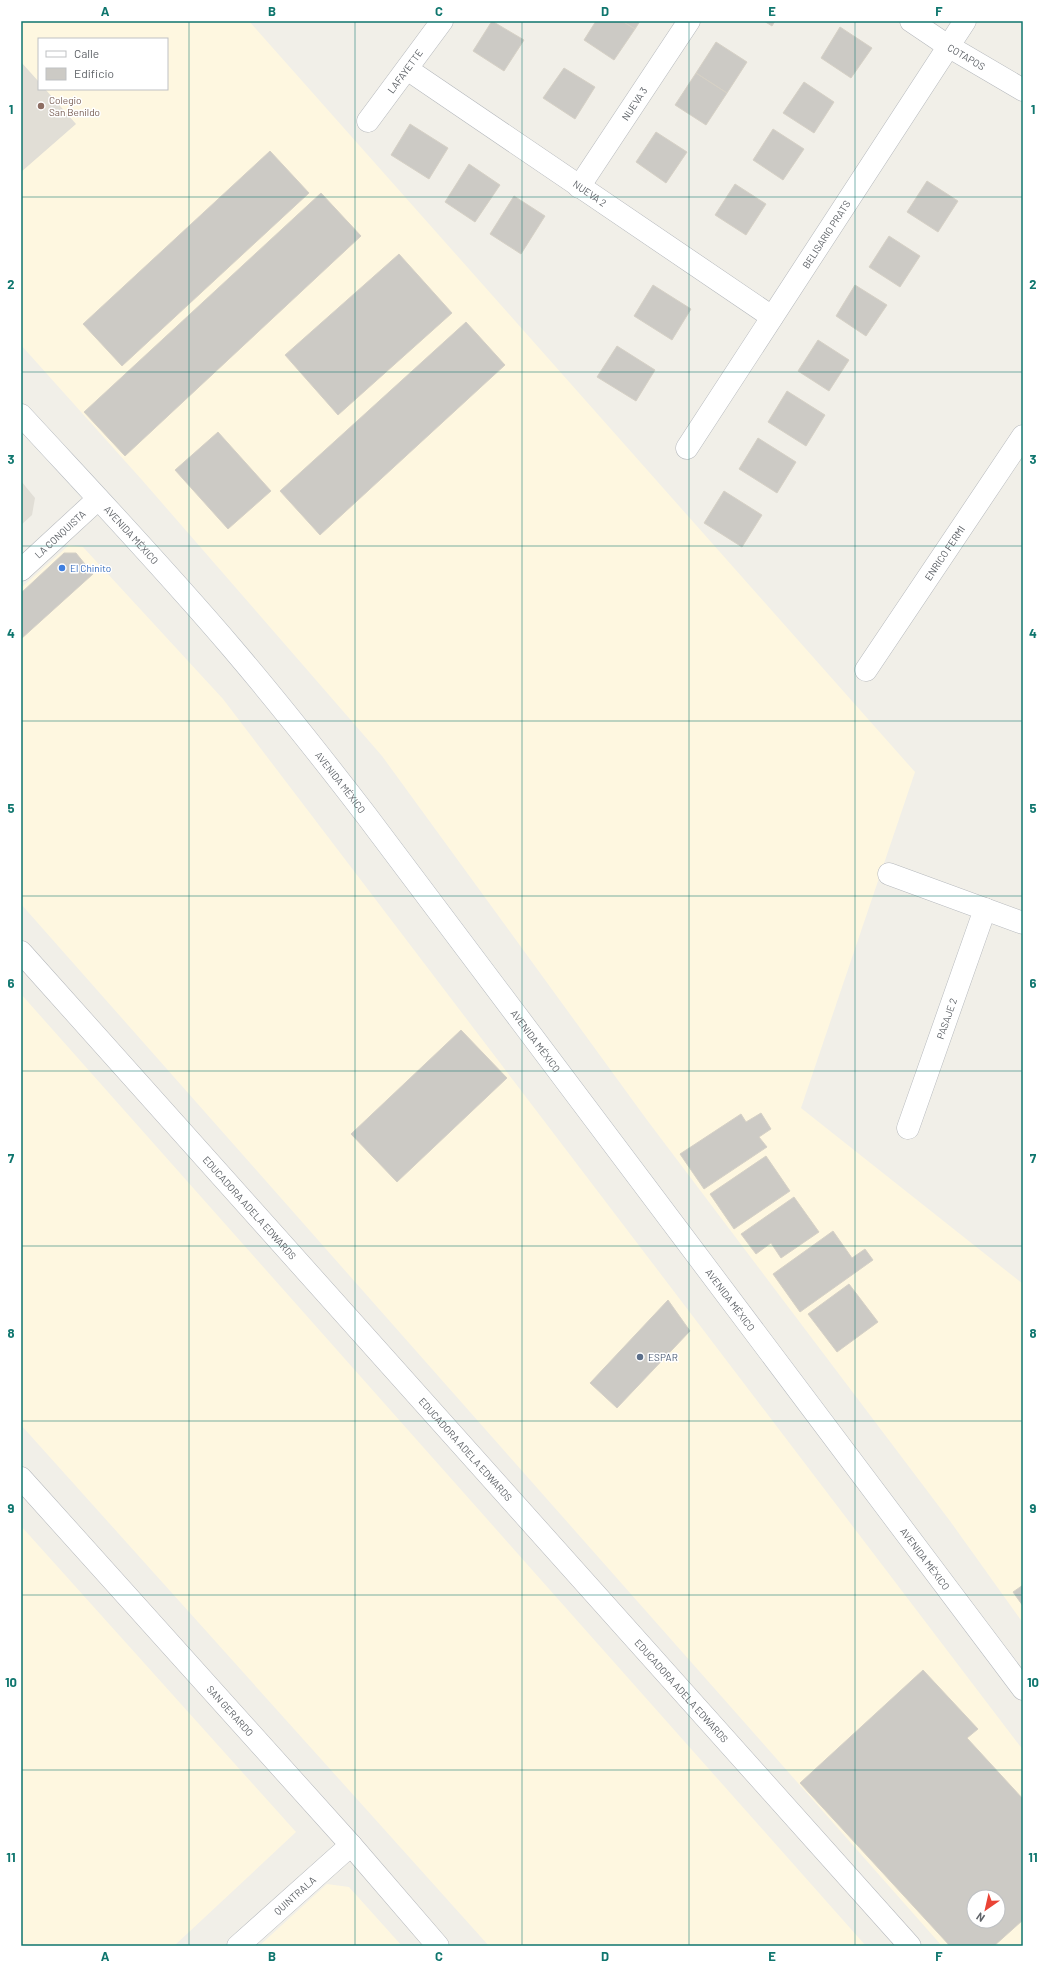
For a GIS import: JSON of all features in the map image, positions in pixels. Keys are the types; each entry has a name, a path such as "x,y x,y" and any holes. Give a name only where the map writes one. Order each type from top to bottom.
{"street":[{"name":"LAFAYETTE","path":"368,121 442,21"},
{"name":"NUEVA 3","path":"579,186 689,21"},
{"name":"COTAPOS","path":"911,21 948,46 1023,90"},
{"name":"BELISARIO PRATS","path":"687,448 965,21"},
{"name":"NUEVA 2","path":"407,69 772,317"},
{"name":"AVENIDA MÉXICO","path":"21,415 232,647 300,730 366,815 1023,1689"},
{"name":"ENRICO FERMI","path":"866,670 1023,436"},
{"name":"LA CONQUISTA","path":"21,570 98,499"},
{"path":"889,874 1023,923"},
{"name":"PASAJE 2","path":"908,1128 985,909"},
{"name":"EDUCADORA ADELA EDWARDS","path":"21,952 910,1946"},
{"name":"SAN GERARDO","path":"21,1478 351,1845 438,1946"},
{"name":"QUINTRALA","path":"238,1946 351,1845"}],"shaded area":[{"path":"21,21 249,21 915,772 801,1108 1023,1284 1023,1623 950,1521 647,1120 382,756 142,480 21,345"},
{"name":"Colegio San Benildo","path":"21,62 38,81 38,90 46,90 76,124 21,172"},
{"path":"21,481 35,498 32,515 21,525"},
{"path":"69,545 83,547 223,699 1023,1750 1023,1946 942,1946 21,904 21,588"},
{"path":"21,994 866,1946 489,1946 21,1425"},
{"path":"21,1526 296,1832 174,1946 21,1946"},
{"path":"327,1884 349,1887 402,1946 259,1946"}],"building":[{"path":"492,21 524,40 504,71 473,51"},
{"path":"596,21 622,21 635,29 614,60 584,40"},
{"path":"622,21 640,21 635,29"},
{"path":"764,21 775,21 772,26"},
{"path":"840,27 872,48 851,78 821,58"},
{"path":"716,42 747,62 727,93 696,73"},
{"path":"564,68 595,87 575,119 543,98"},
{"path":"696,73 727,93 706,125 675,105"},
{"path":"804,82 834,102 814,133 783,113"},
{"path":"410,124 448,148 429,179 391,155"},
{"path":"773,129 804,149 783,180 753,160"},
{"path":"656,132 687,152 666,183 636,162"},
{"path":"270,151 309,193 122,366 83,324"},
{"path":"469,164 500,185 475,222 445,202"},
{"path":"927,181 958,201 938,232 907,212"},
{"path":"735,184 766,204 746,235 715,215"},
{"path":"321,193 361,236 125,456 84,412"},
{"path":"514,196 545,216 521,254 490,234"},
{"path":"889,236 920,256 900,287 869,267"},
{"path":"399,254 452,313 338,415 285,355"},
{"path":"653,285 691,309 672,340 634,316"},
{"path":"855,285 887,305 866,336 836,316"},
{"path":"466,322 505,365 320,535 280,491"},
{"path":"818,340 849,360 829,391 798,371"},
{"path":"617,346 655,370 636,401 597,377"},
{"path":"787,391 825,415 806,446 768,422"},
{"path":"218,432 271,491 228,529 175,470"},
{"path":"758,438 796,462 777,493 739,469"},
{"path":"724,491 762,515 742,547 704,523"},
{"path":"64,553 76,553 93,574 21,639 21,593"},
{"path":"461,1030 507,1078 397,1182 351,1134"},
{"path":"761,1113 771,1129 759,1137 767,1147 704,1189 680,1154 741,1114 746,1122"},
{"path":"766,1156 790,1191 734,1229 710,1194"},
{"path":"794,1197 819,1232 781,1258 771,1243 756,1254 741,1234"},
{"path":"833,1231 852,1258 865,1249 873,1260 800,1312 773,1274"},
{"path":"849,1284 878,1322 837,1352 808,1314"},
{"name":"ESPAR","path":"668,1300 690,1331 617,1408 590,1383"},
{"path":"1023,1585 1023,1606 1013,1592"},
{"path":"923,1670 978,1729 967,1738 1023,1799 1023,1920 994,1946 950,1946 800,1783"}],"place":[{"name":"Colegio San Benildo","path":"41,106"},
{"name":"El Chinito","path":"62,568"},
{"name":"ESPAR","path":"640,1357"}]}
